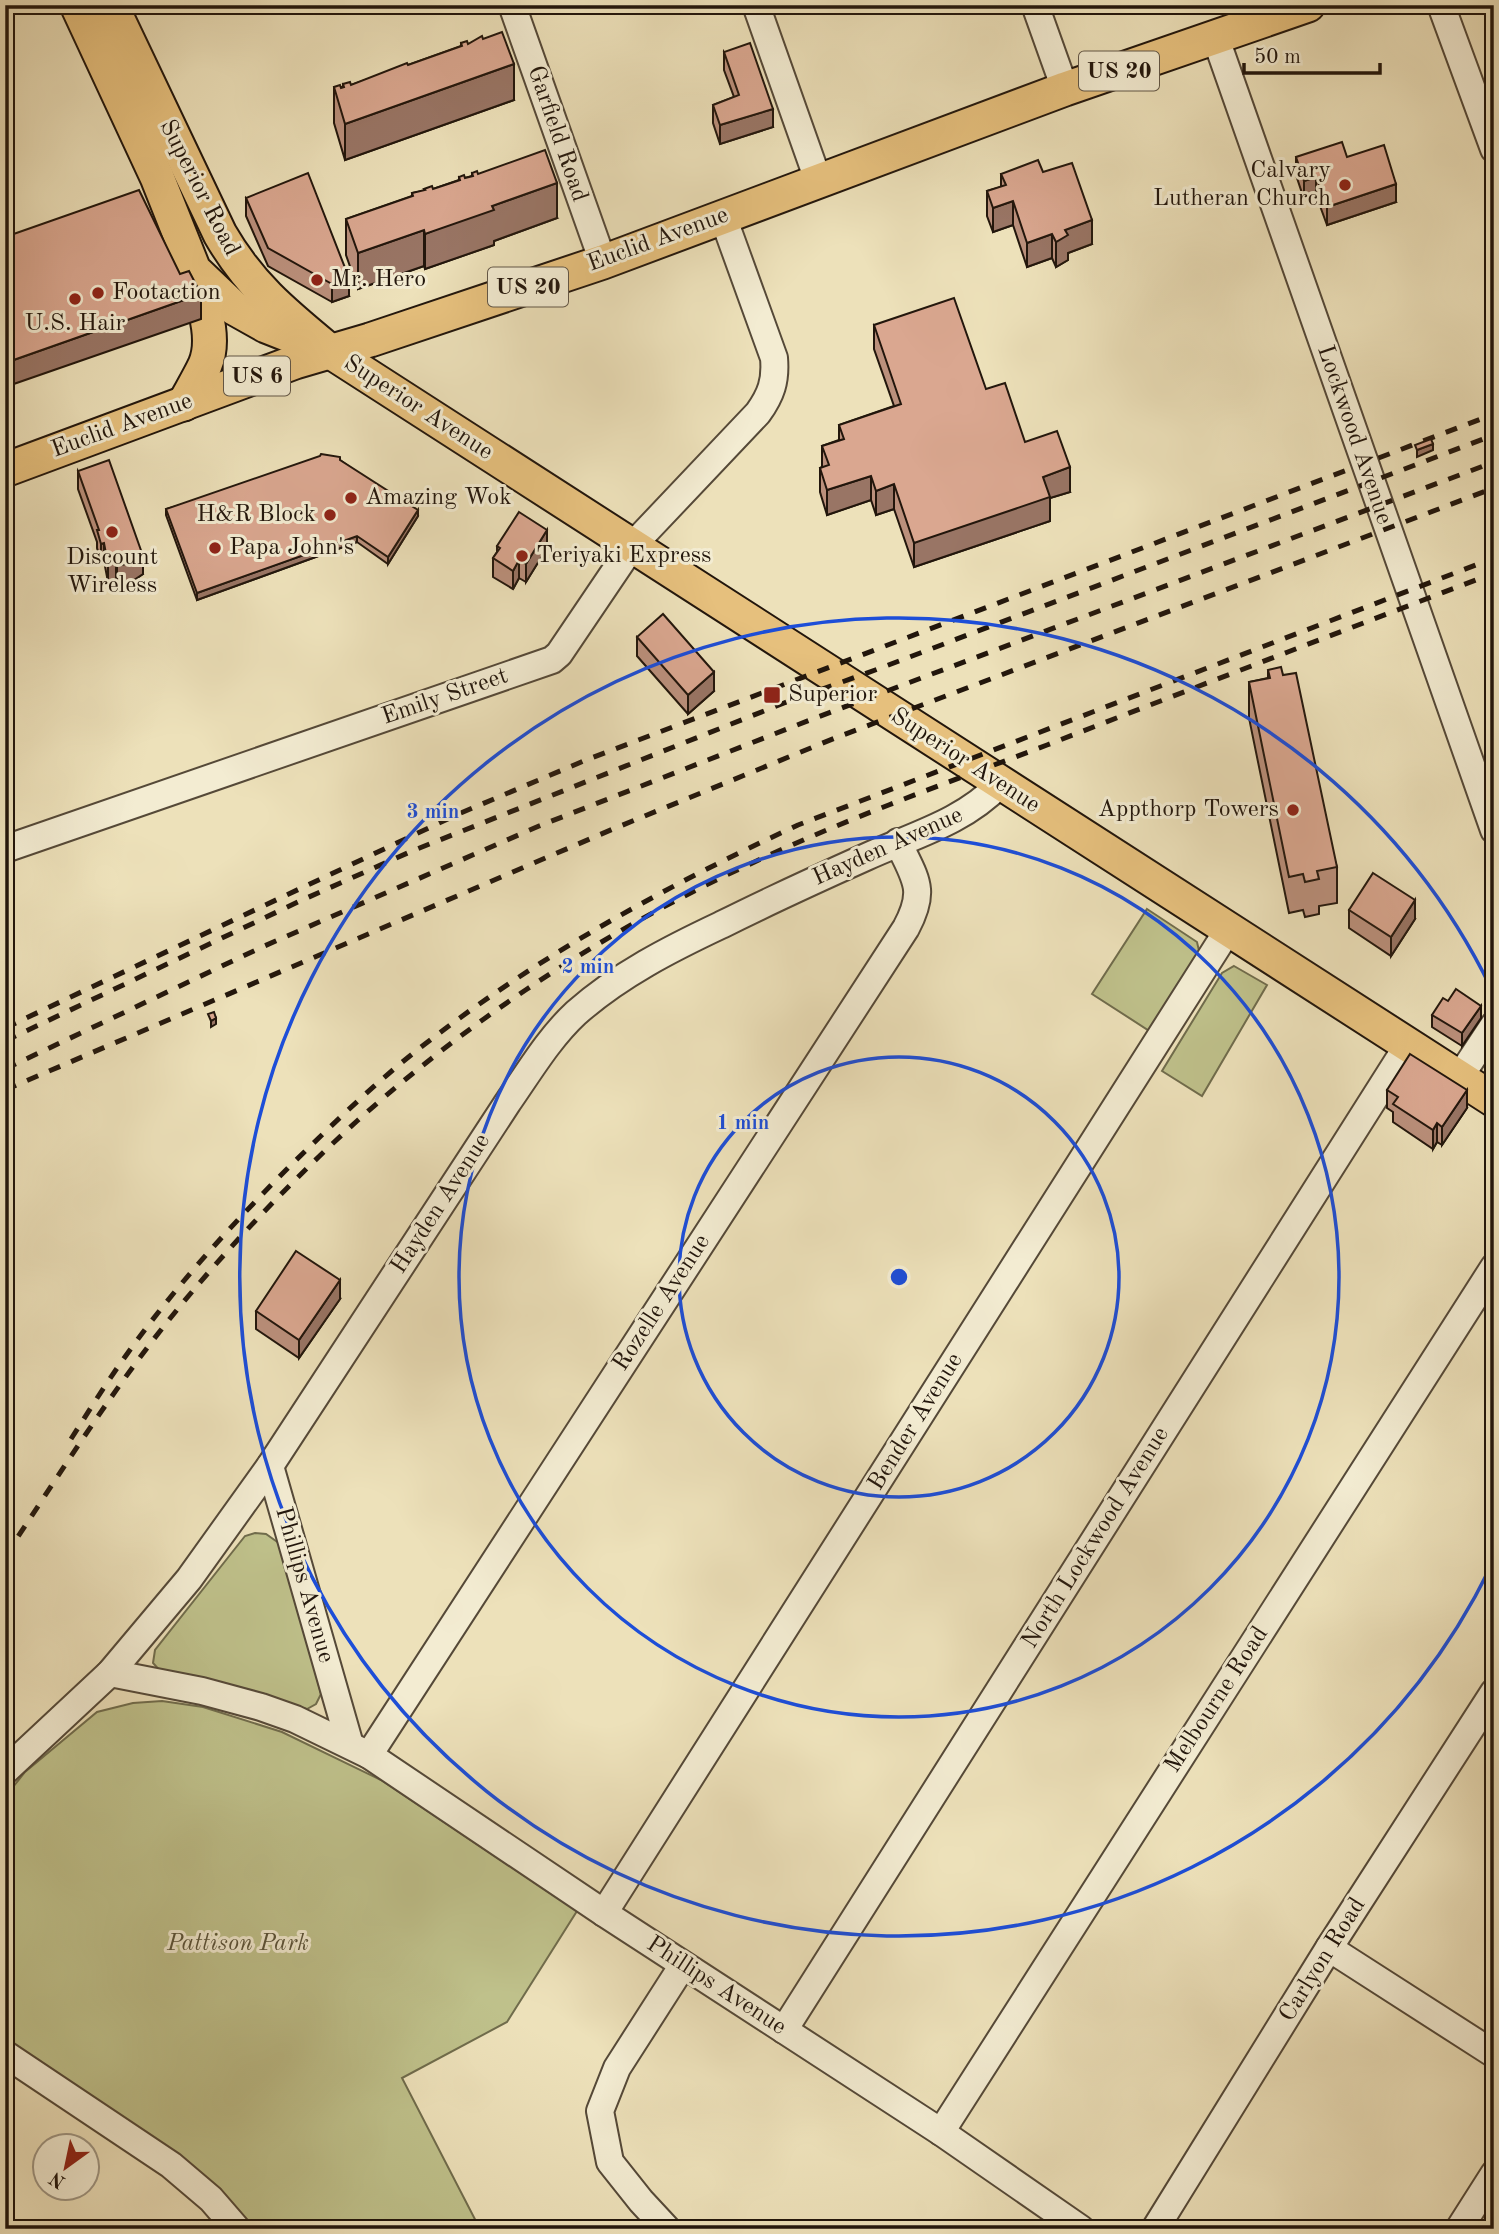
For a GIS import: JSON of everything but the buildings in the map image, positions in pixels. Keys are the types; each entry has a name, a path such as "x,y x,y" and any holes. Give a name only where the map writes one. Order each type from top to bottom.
{"main road":[{"name":"Superior Road","path":"77,5 157,177 194,270 234,308 281,333 331,352"},
{"name":"Superior Road","path":"111,5 182,156 236,262 254,285 280,310 331,352"},
{"name":"Euclid Avenue","path":"5,470 295,362 603,262 1065,89 1216,39 1298,7"},
{"path":"184,404 208,354 208,325 194,270"},
{"name":"Superior Avenue","path":"331,352 1494,1100"}],"street":[{"name":"Garfield Road","path":"512,5 603,262"},
{"path":"756,5 818,180"},
{"path":"1035,5 1065,89"},
{"path":"1441,5 1494,149"},
{"name":"Lockwood Avenue","path":"1216,39 1494,830"},
{"name":"Emily Street","path":"5,849 552,660 559,654 632,546 758,413 773,388 774,358 723,217"},
{"name":"Hayden Avenue","path":"5,1771 110,1673 189,1578 270,1466 544,1049 575,1014 662,953 783,894 961,816 984,800 1000,783"},
{"name":"Rozelle Avenue","path":"359,1750 906,928 917,908 919,896 916,881 898,842"},
{"name":"Bender Avenue","path":"604,1913 1228,930"},
{"path":"1459,1078 1494,1025"},
{"name":"North Lockwood Avenue","path":"784,2030 1408,1045"},
{"name":"Melbourne Road","path":"941,2132 1494,1267"},
{"name":"Phillips Avenue","path":"270,1466 359,1750"},
{"name":"Phillips Avenue","path":"110,1673 202,1691 249,1704 295,1719 359,1750 941,2132 1082,2229"},
{"name":"Carlyon Road","path":"1155,2229 1329,1948 1494,1692"},
{"path":"1329,1948 1494,2054"},
{"path":"667,2229 610,2162 600,2111 617,2068 683,1965"},
{"path":"5,2054 172,2165 211,2199 237,2229"},
{"path":"1459,2229 1494,2174"}],"green space":[{"path":"1147,909 1197,942 1200,955 1151,1032 1092,994"},
{"path":"1234,966 1267,985 1202,1096 1162,1071 1222,973"},
{"path":"266,1534 283,1546 321,1694 316,1704 307,1709 162,1673 153,1663 155,1650 245,1536"},
{"name":"Pattison Park","path":"162,1701 203,1707 282,1732 381,1780 577,1911 507,2022 402,2078 480,2229 251,2229 225,2198 187,2162 5,2040 5,1797 25,1772 97,1712 133,1703"}],"railway":[{"path":"5,1028 456,815 586,760 1494,414"},
{"path":"5,1041 412,851 784,703 1494,435"},
{"path":"5,1069 262,947 539,826 810,720 1494,462"},
{"path":"5,1090 613,829 835,738 1494,488"},
{"path":"71,1439 159,1311 246,1211 292,1164 408,1058 513,981 559,952 700,872 798,825 1494,558"},
{"path":"5,1556 146,1349 258,1218 332,1144 401,1083 447,1046 543,978 695,890 822,832 1494,573"}],"place":[{"name":"Calvary Lutheran Church","path":"1345,185"},
{"name":"Mr. Hero","path":"317,280"},
{"name":"Footaction","path":"98,293"},
{"name":"U.S. Hair","path":"75,299"},
{"name":"Amazing Wok","path":"351,498"},
{"name":"H&R Block","path":"330,515"},
{"name":"Discount Wireless","path":"112,532"},
{"name":"Papa John's","path":"215,548"},
{"name":"Teriyaki Express","path":"522,556"},
{"name":"Superior","path":"772,695"},
{"name":"Appthorp Towers","path":"1293,810"}]}
